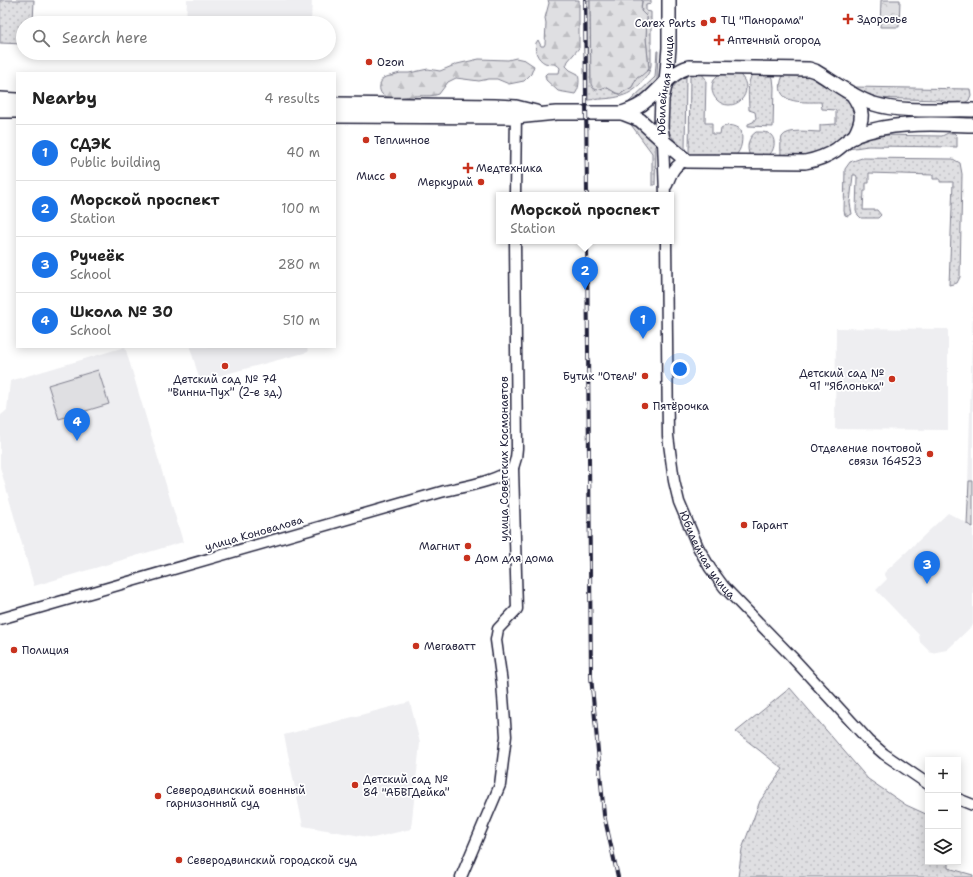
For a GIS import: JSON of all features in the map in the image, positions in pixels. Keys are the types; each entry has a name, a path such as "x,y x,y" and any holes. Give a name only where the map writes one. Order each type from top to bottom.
{"main road":[{"name":"Юбилейная улица","path":"663,141 661,127 662,99 666,82 670,48 669,0"},
{"path":"670,48 689,66"},
{"path":"622,113 641,105 666,82 682,69 689,66 809,69 815,71 852,94 874,104 906,109 973,110"},
{"path":"852,94 859,105 861,118 854,136"},
{"path":"0,99 16,100"},
{"path":"336,104 546,114 622,113 640,120 687,161 805,162 831,153 854,136 864,132 906,125 973,125"},
{"path":"906,109 903,114 903,121 906,125"},
{"path":"0,111 16,111"},
{"path":"336,116 516,112"}],"street":[{"path":"515,192 516,112"},
{"name":"Юбилейная улица","path":"663,141 665,192"},
{"path":"665,192 672,171 682,162 687,161"},
{"name":"улица Советских Космонавтов","path":"461,877 500,785 506,736 502,683 496,640 498,629 517,609 513,468 517,448 515,244"},
{"name":"Юбилейная улица","path":"666,244 668,436 674,481 679,502 698,546 710,568 724,587 792,657 869,741 884,754 925,782"},
{"name":"улица Коновалова","path":"0,619 441,492 498,477 509,472 513,468"},
{"path":"961,800 973,804"}],"shaded area":[{"path":"187,0 312,0 311,16 186,16"},
{"path":"973,299 973,625 947,650 931,653 920,642 919,635 876,590 887,579 884,573 948,513 967,523"},
{"name":"Детский сад № 91 \"Яблонька\"","path":"836,328 948,329 948,430 835,429"},
{"path":"125,348 183,542 34,586 0,467 0,416 7,410 10,381"},
{"name":"Детский сад № 74 \"Винни-Пух\" (2-е зд.)","path":"190,348 307,348 308,352 200,381"},
{"name":"Детский сад № 84 \"АБВГДейка\"","path":"410,702 420,743 411,829 373,838 303,826 284,735"}],"green space":[{"path":"0,0 34,0 33,16 16,16 16,44 0,43"},
{"path":"548,0 579,0 579,48 568,61 566,66 578,74 579,85 575,94 558,91 546,80 545,75 547,73 559,73 560,68 555,64 547,64 542,61 538,57 536,51 535,46 538,40 541,46 544,46 545,44 545,18 549,3"},
{"path":"587,0 590,0 591,80 620,94 632,87 637,77 649,69 646,38 647,17 641,11 642,0 651,0 651,4 646,5 646,11 651,12 651,67 647,76 637,88 631,92 618,97 588,100"},
{"path":"590,0 642,0 641,11 647,17 646,38 649,69 640,77 637,77 632,87 620,94 606,87 597,90 593,88 591,84"},
{"path":"881,0 900,0 899,27 880,27"},
{"path":"657,51 657,80 654,87 628,108 628,103 655,77"},
{"path":"516,58 525,60 534,66 531,74 524,81 509,84 497,79 479,81 456,78 448,82 439,94 400,98 390,98 385,96 380,90 380,84 383,78 400,73 409,73 428,69 440,71 457,64 479,59 508,60"},
{"path":"729,71 741,76 746,88 741,100 729,105 717,100 712,88 717,76"},
{"path":"753,73 769,73 773,78 773,127 748,126 748,124 753,122 756,118 755,112 749,110 748,96 749,81"},
{"path":"691,74 701,74 706,80 705,123 712,123 712,134 720,134 721,128 726,126 734,126 741,130 741,144 739,151 735,156 693,157 689,153 690,77"},
{"path":"805,74 821,79 846,96 855,111 855,122 852,131 820,155 781,156 781,141 785,134 794,131 820,132 820,125 836,124 836,110 822,109 821,102 790,100 781,92 780,85 783,75"},
{"path":"686,76 685,150 679,145 668,130 666,111 671,91 679,81"},
{"path":"854,87 970,89 971,95 969,100 962,105 940,100 871,98 855,90"},
{"path":"629,122 644,130 656,143 655,185 652,185 652,153"},
{"path":"756,132 768,133 773,137 774,147 769,155 750,156 748,143 753,134"},
{"path":"948,133 954,133 957,136 957,147 868,146 848,149 848,147 858,141 874,135 942,136"},
{"path":"862,158 953,159 960,163 962,174 960,277 957,283 949,285 953,182 940,182 940,179 933,179 933,175 869,173 869,183 866,183 866,191 864,191 863,210 877,210 881,215 878,218 861,218 856,211 857,177 856,175 853,175 850,203 852,214 848,216 845,215 844,211 845,169 850,162"},
{"path":"98,370 109,404 59,419 48,385"},
{"path":"969,481 973,481 973,527 967,524"},
{"path":"790,688 868,779 906,805 925,814 925,865 948,865 948,868 973,875 973,877 738,877 742,849 760,801 783,769 736,732"}],"railway":[{"path":"585,0 587,192"},
{"path":"587,244 591,676 604,815 618,877"}],"place":[{"name":"Здоровье","path":"848,19"},
{"name":"ТЦ \"Панорама\"","path":"713,20"},
{"name":"Carex Parts","path":"704,23"},
{"name":"Аптечный огород","path":"719,40"},
{"name":"Ozon","path":"369,62"},
{"name":"Тепличное","path":"366,140"},
{"name":"Медтехника","path":"468,168"},
{"name":"Мисс","path":"393,176"},
{"name":"Меркурий","path":"481,182"},
{"name":"Морской проспект","path":"585,290"},
{"name":"СДЭК","path":"643,339"},
{"name":"Детский сад № 74 \"Винни-Пух\" (2-е зд.)","path":"225,366"},
{"name":"Бутик \"Отель\"","path":"645,376"},
{"name":"Детский сад № 91 \"Яблонька\"","path":"892,379"},
{"name":"Пятёрочка","path":"645,406"},
{"name":"Школа № 30","path":"77,441"},
{"name":"Отделение почтовой связи 164523","path":"930,454"},
{"name":"Гарант","path":"744,525"},
{"name":"Магнит","path":"468,546"},
{"name":"Дом для дома","path":"467,558"},
{"name":"Ручеёк","path":"927,584"},
{"name":"Мегаватт","path":"416,646"},
{"name":"Полиция","path":"14,650"},
{"name":"Детский сад № 84 \"АБВГДейка\"","path":"355,785"},
{"name":"Северодвинский военный гарнизонный суд","path":"158,796"},
{"name":"Северодвинский городской суд","path":"179,860"}]}
